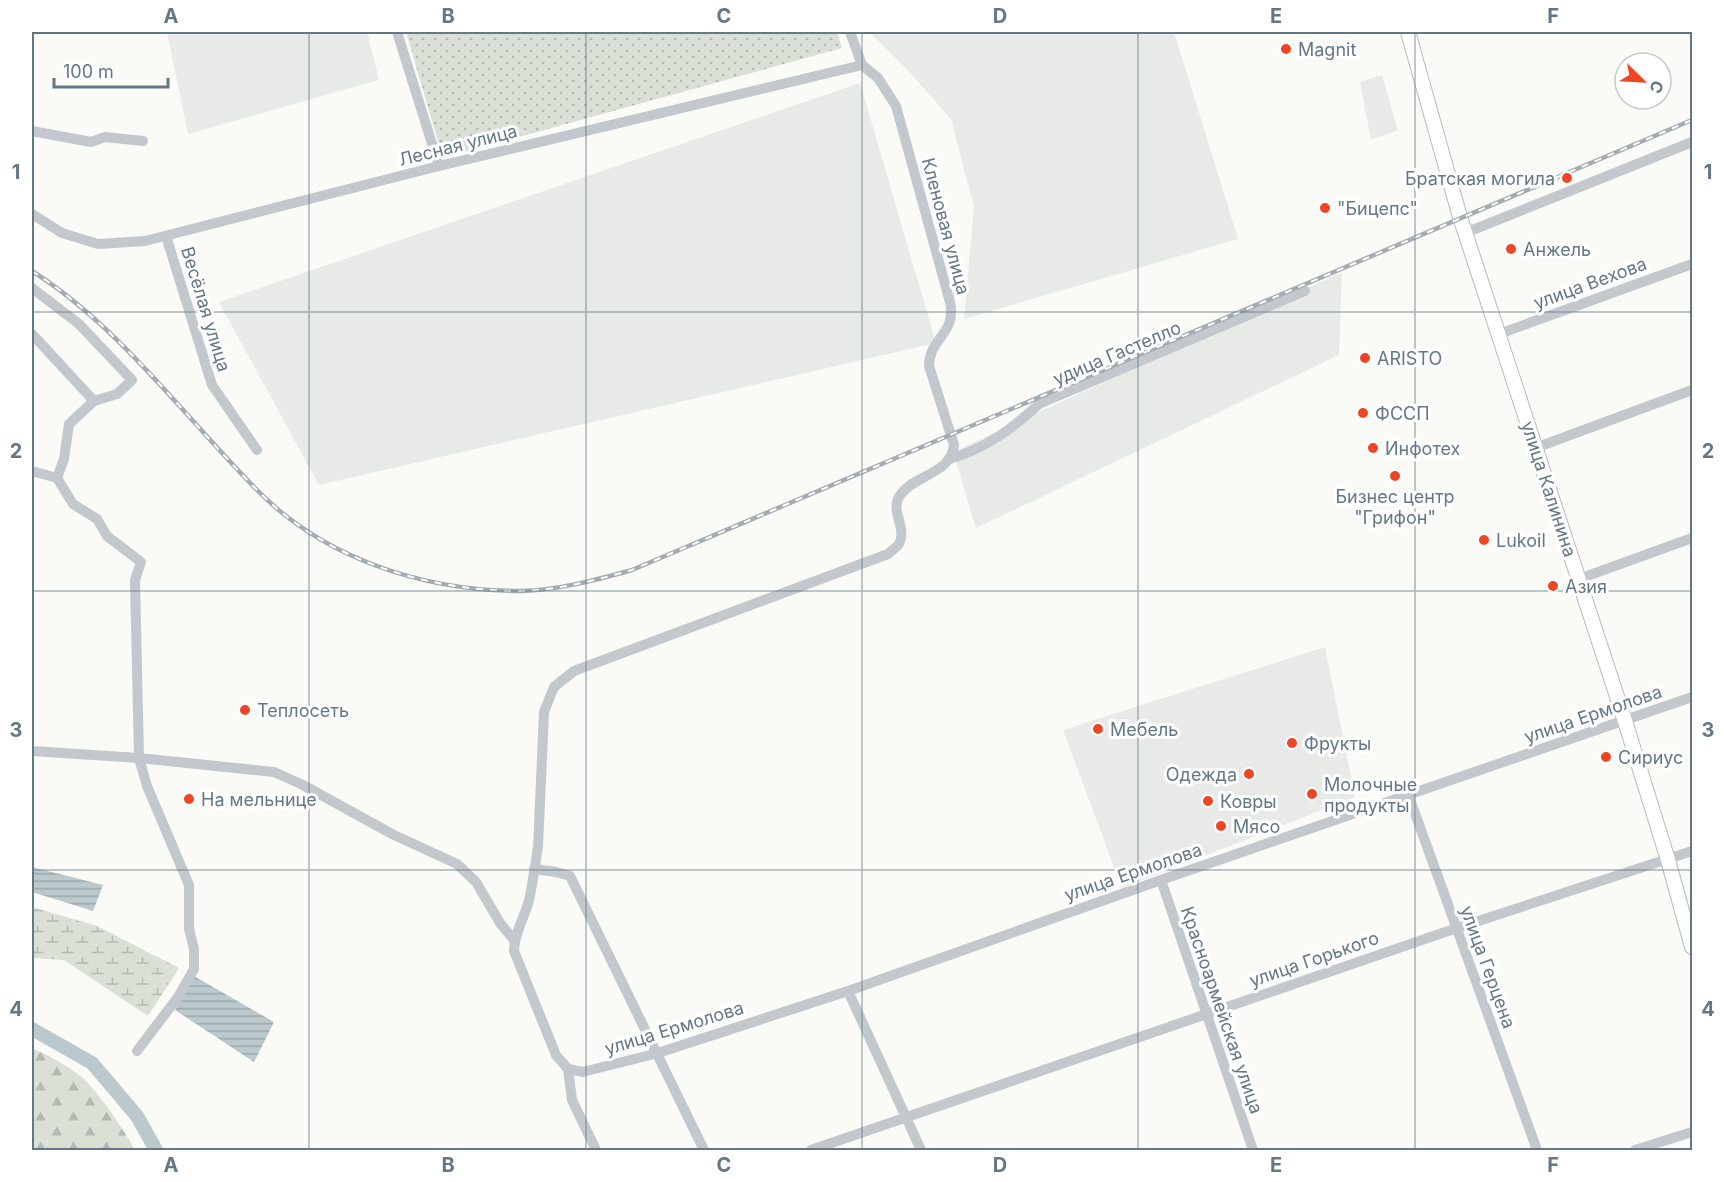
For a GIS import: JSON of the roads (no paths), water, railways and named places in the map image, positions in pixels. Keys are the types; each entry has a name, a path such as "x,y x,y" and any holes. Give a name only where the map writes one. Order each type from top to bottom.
{"main road":[{"name":"улица Калинина","path":"1408,32 1466,233 1625,721 1692,947"}],"street":[{"path":"397,32 439,166"},
{"name":"Кленовая улица","path":"850,32 862,65 878,78 896,106 953,313 950,324 928,355 928,366 954,445 950,459"},
{"name":"Лесная улица","path":"36,218 62,233 98,244 145,241 439,166 862,65"},
{"path":"32,131 91,142 105,137 143,141"},
{"path":"1466,233 1692,142"},
{"path":"32,206 36,218"},
{"name":"Весёлая улица","path":"166,236 212,385 257,450"},
{"name":"улица Вехова","path":"1499,334 1692,264"},
{"path":"32,288 79,324 132,380 117,394 94,401 69,423 64,459 57,478"},
{"name":"удица Гастелло","path":"514,940 529,900 534,869 544,712 554,687 574,671 888,554 898,544 901,531 895,507 899,495 950,459 971,453 1009,431 1039,404 1305,291"},
{"path":"32,334 94,401"},
{"path":"1535,448 1692,390"},
{"path":"32,471 57,478 73,504 98,519 106,536 141,562 135,580 140,758 147,786 189,885 189,929 194,949 194,969 178,998 137,1051"},
{"path":"1579,579 1692,538"},
{"name":"улица Ермолова","path":"568,1069 583,1072 658,1053 848,991 1161,880 1692,697"},
{"path":"32,751 140,758 274,772 303,785 392,834 457,864 476,882 500,923 514,940 514,951 556,1055 568,1069 572,1100 596,1150"},
{"name":"улица Герцена","path":"1408,794 1537,1150"},
{"name":"улица Горького","path":"811,1150 1457,928 1692,851"},
{"path":"534,869 570,876 704,1150"},
{"name":"Красноармейская улица","path":"1161,880 1253,1150"},
{"path":"848,991 921,1150"},
{"path":"1635,1150 1692,1131"}],"waterway":[{"path":"32,1029 92,1063 137,1116 156,1150"}],"railway":[{"path":"32,271 94,318 150,373 256,489 312,534 344,552 412,577 448,585 485,589 521,591 549,589 632,570 1692,120"}],"place":[{"name":"Magnit","path":"1286,49"},
{"name":"Братская могила","path":"1567,178"},
{"name":"\"Бицепс\"","path":"1325,208"},
{"name":"Анжель","path":"1511,249"},
{"name":"ARISTO","path":"1365,358"},
{"name":"ФССП","path":"1363,413"},
{"name":"Инфотех","path":"1373,448"},
{"name":"Бизнес центр \"Грифон\"","path":"1395,476"},
{"name":"Lukoil","path":"1484,540"},
{"name":"Азия","path":"1553,586"},
{"name":"Теплосеть","path":"245,710"},
{"name":"Мебель","path":"1098,729"},
{"name":"Фрукты","path":"1292,743"},
{"name":"Сириус","path":"1606,757"},
{"name":"Одежда","path":"1249,774"},
{"name":"Молочные продукты","path":"1312,794"},
{"name":"На мельнице","path":"189,799"},
{"name":"Ковры","path":"1208,801"},
{"name":"Мясо","path":"1221,826"}]}
